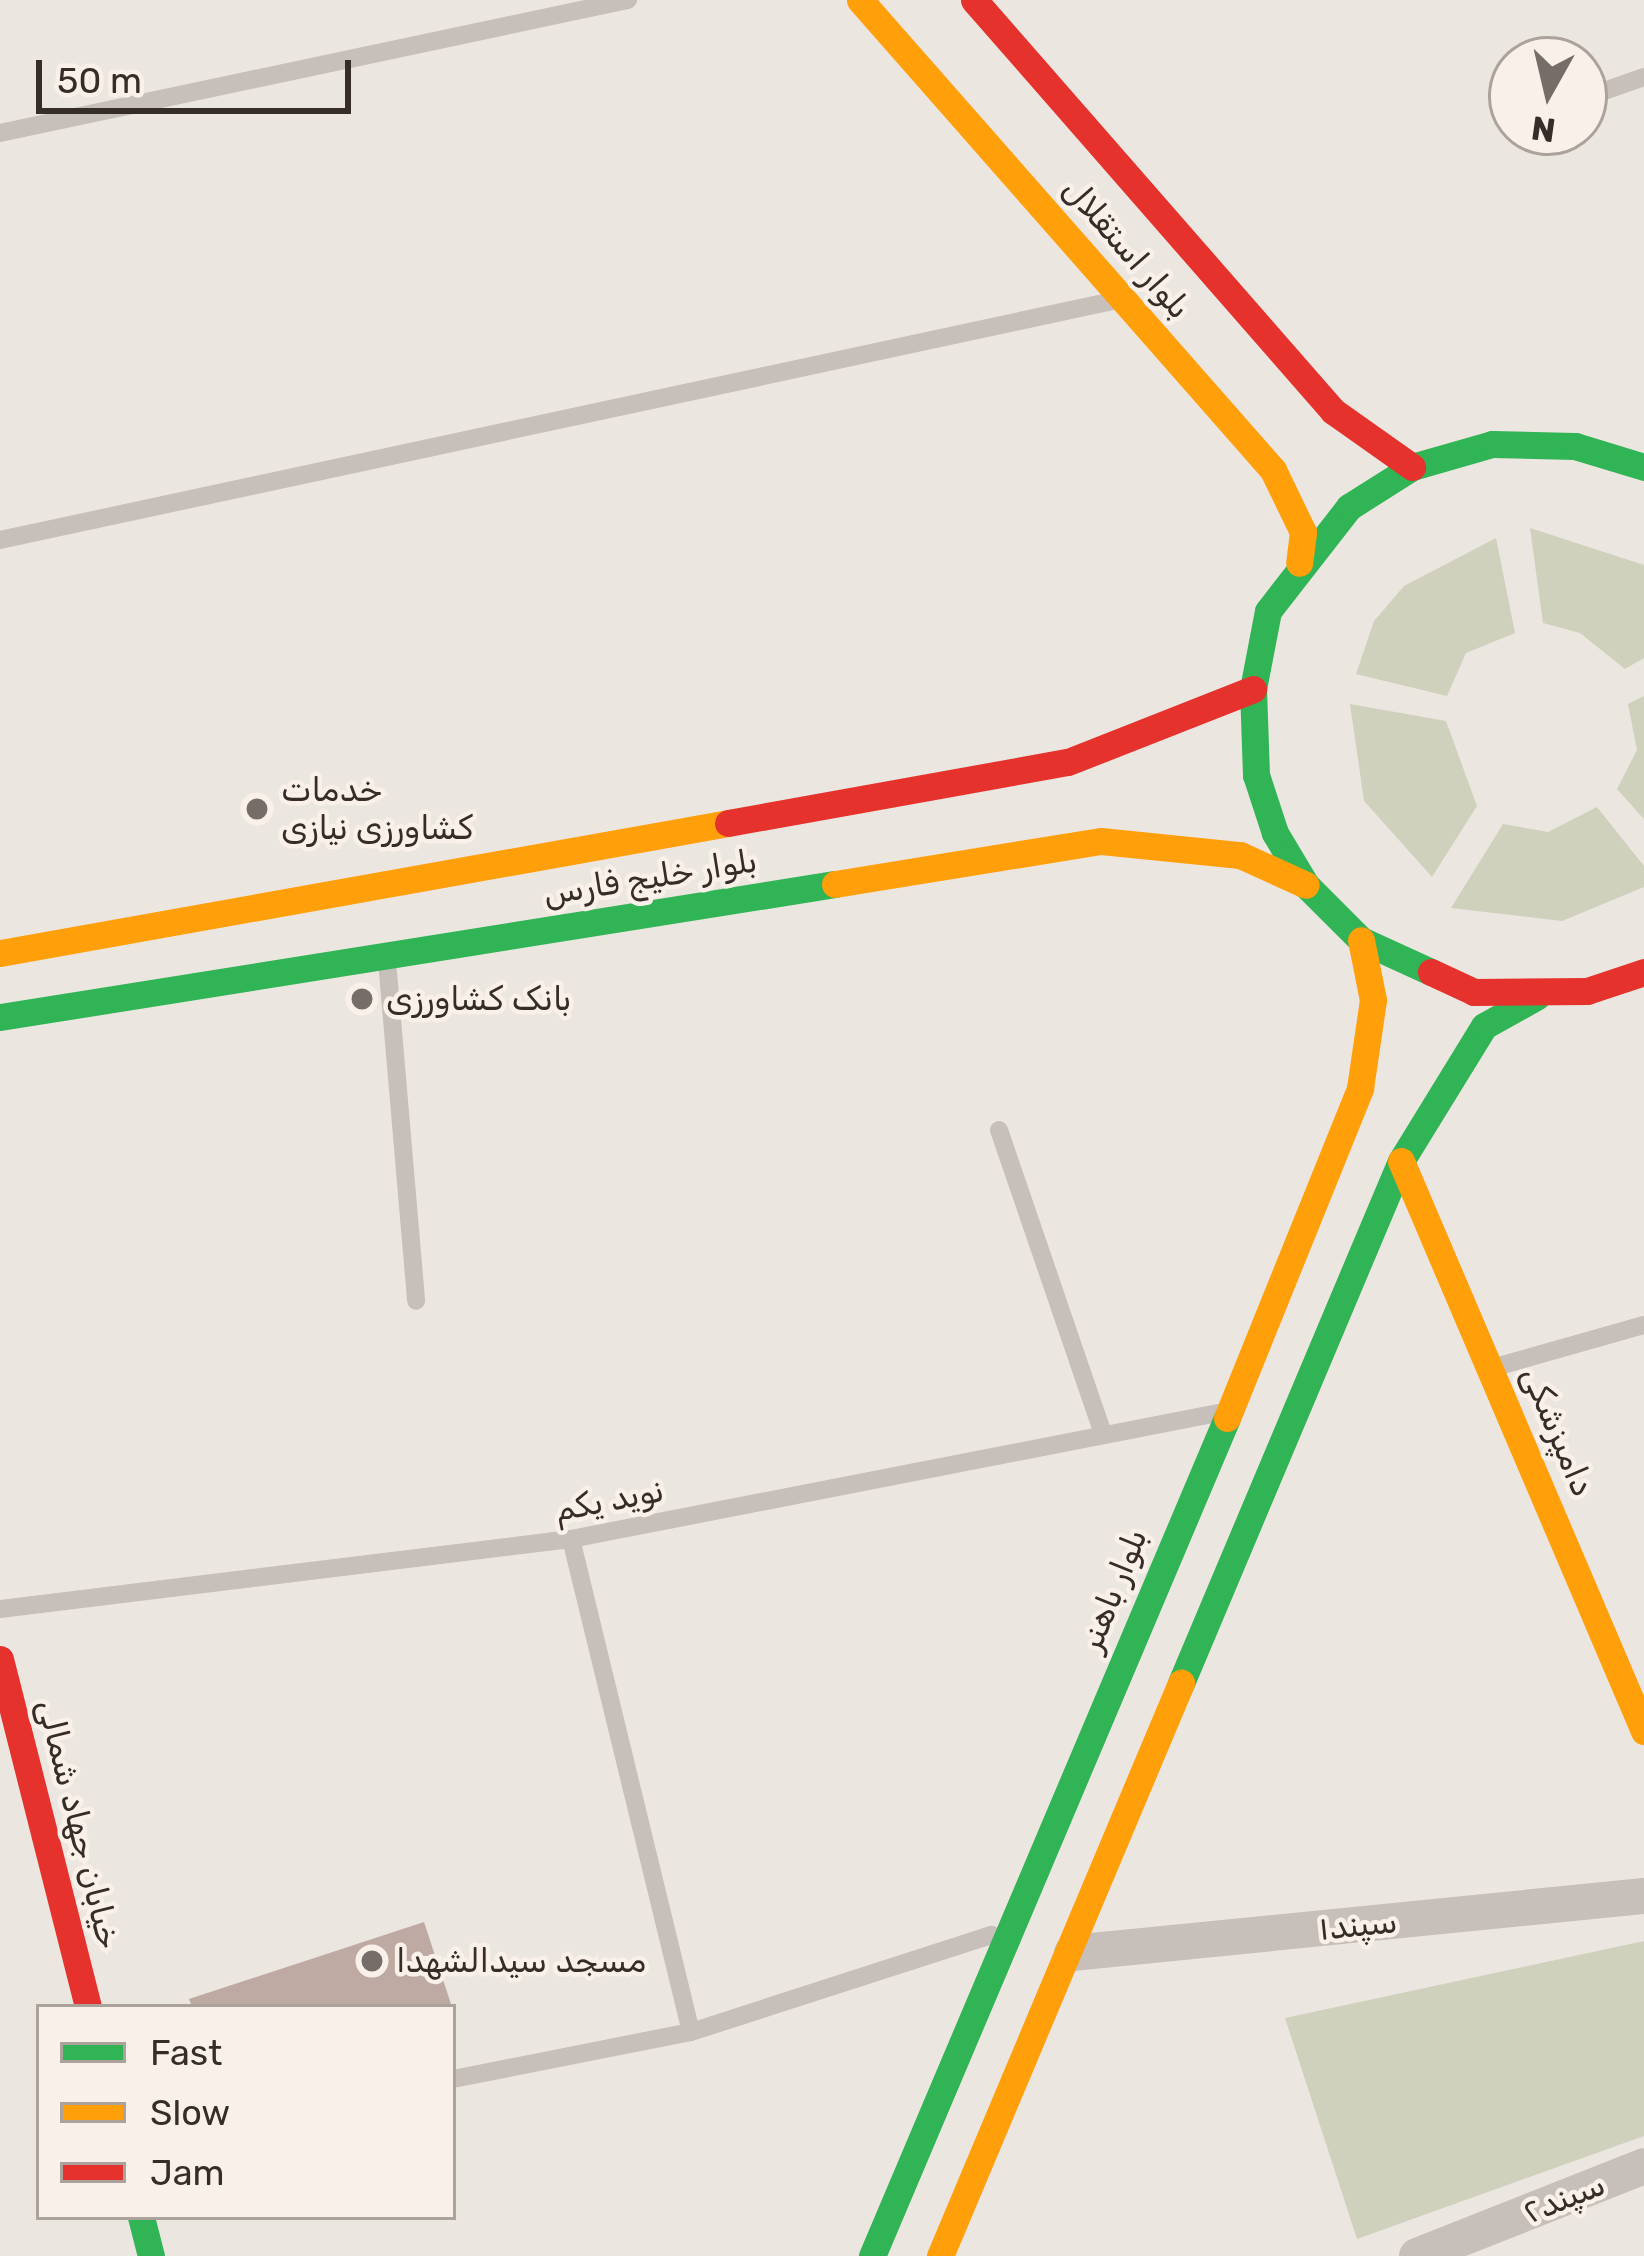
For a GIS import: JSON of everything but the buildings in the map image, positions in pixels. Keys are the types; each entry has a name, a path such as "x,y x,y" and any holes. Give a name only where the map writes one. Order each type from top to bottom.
{"main road":[{"name":"بلوار استقلال","path":"860,0 1274,470 1303,532 1299,562"},
{"name":"بلوار استقلال","path":"974,0 1333,412 1412,467"},
{"path":"1537,997 1415,973 1361,940 1306,885 1256,775 1253,689 1268,611 1299,562 1349,507 1412,467 1492,444 1644,452"},
{"path":"1575,446 1644,467"},
{"name":"بلوار خلیج فارس","path":"0,953 1068,762 1253,689"},
{"name":"بلوار خلیج فارس","path":"0,1017 1101,841 1240,855 1306,885"},
{"name":"بلوار باهنر","path":"872,2256 1223,1413 1325,1185 1360,1088 1373,1000 1361,940"},
{"path":"940,2256 1072,1953 1401,1161 1484,1026 1537,997 1644,972"},
{"name":"دامپزشکی","path":"1401,1161 1642,1721"},
{"path":"1325,1185 1381,1205"},
{"name":"خیابان جهاد شمالی","path":"0,1659 87,2004"},
{"path":"1008,1930 1072,1953"},
{"path":"142,2220 151,2256"}],"street":[{"name":"سپند۱","path":"1072,1953 1644,1896"},
{"name":"سپند۲","path":"1417,2256 1644,2166"}],"lane":[{"path":"0,133 628,0"},
{"path":"1608,90 1644,77"},
{"path":"0,540 1124,299"},
{"path":"386,956 416,1301"},
{"path":"999,1130 1102,1430"},
{"path":"1492,1368 1644,1325"},
{"name":"نوید یکم","path":"0,1609 572,1539 1102,1430 1223,1413"},
{"path":"572,1539 691,2032"},
{"path":"456,2078 691,2032 1008,1930"}],"green space":[{"path":"1530,528 1644,565 1644,658 1625,669 1580,633 1543,623"},
{"path":"1496,538 1515,633 1466,653 1447,696 1356,674 1374,621 1404,586"},
{"path":"1644,696 1644,819 1617,789 1637,750 1628,704"},
{"path":"1350,704 1446,721 1477,806 1432,877 1364,801"},
{"path":"1597,807 1644,866 1644,887 1562,921 1451,908 1503,824 1548,832"},
{"path":"1644,1941 1644,2136 1357,2239 1285,2018"}],"traffic: fast":[{"path":"1431,972 1361,940 1306,885 1275,833 1256,775 1253,689 1268,611 1349,507 1412,467 1492,444 1575,446 1644,467"},
{"path":"0,1017 835,884"},
{"path":"1181,1683 1401,1161 1484,1026 1536,997"},
{"path":"872,2256 1227,1418"},
{"path":"142,2220 151,2256"}],"traffic: slow":[{"path":"860,0 1273,470 1303,532 1299,563"},
{"path":"0,953 728,823"},
{"path":"835,884 1101,841 1240,855 1306,885"},
{"path":"1227,1418 1360,1088 1373,1000 1361,940"},
{"path":"1401,1161 1644,1731"},
{"path":"940,2256 1181,1683"}],"traffic: jam":[{"path":"974,0 1333,411 1412,467"},
{"path":"728,823 1068,762 1253,689"},
{"path":"1431,972 1474,992 1587,991 1644,972"},
{"path":"0,1659 87,2004"}],"place":[{"name":"خدمات کشاورزی نیازی","path":"257,809"},
{"name":"بانک کشاورزی","path":"362,999"},
{"name":"مسجد سیدالشهدا","path":"372,1961"}]}
